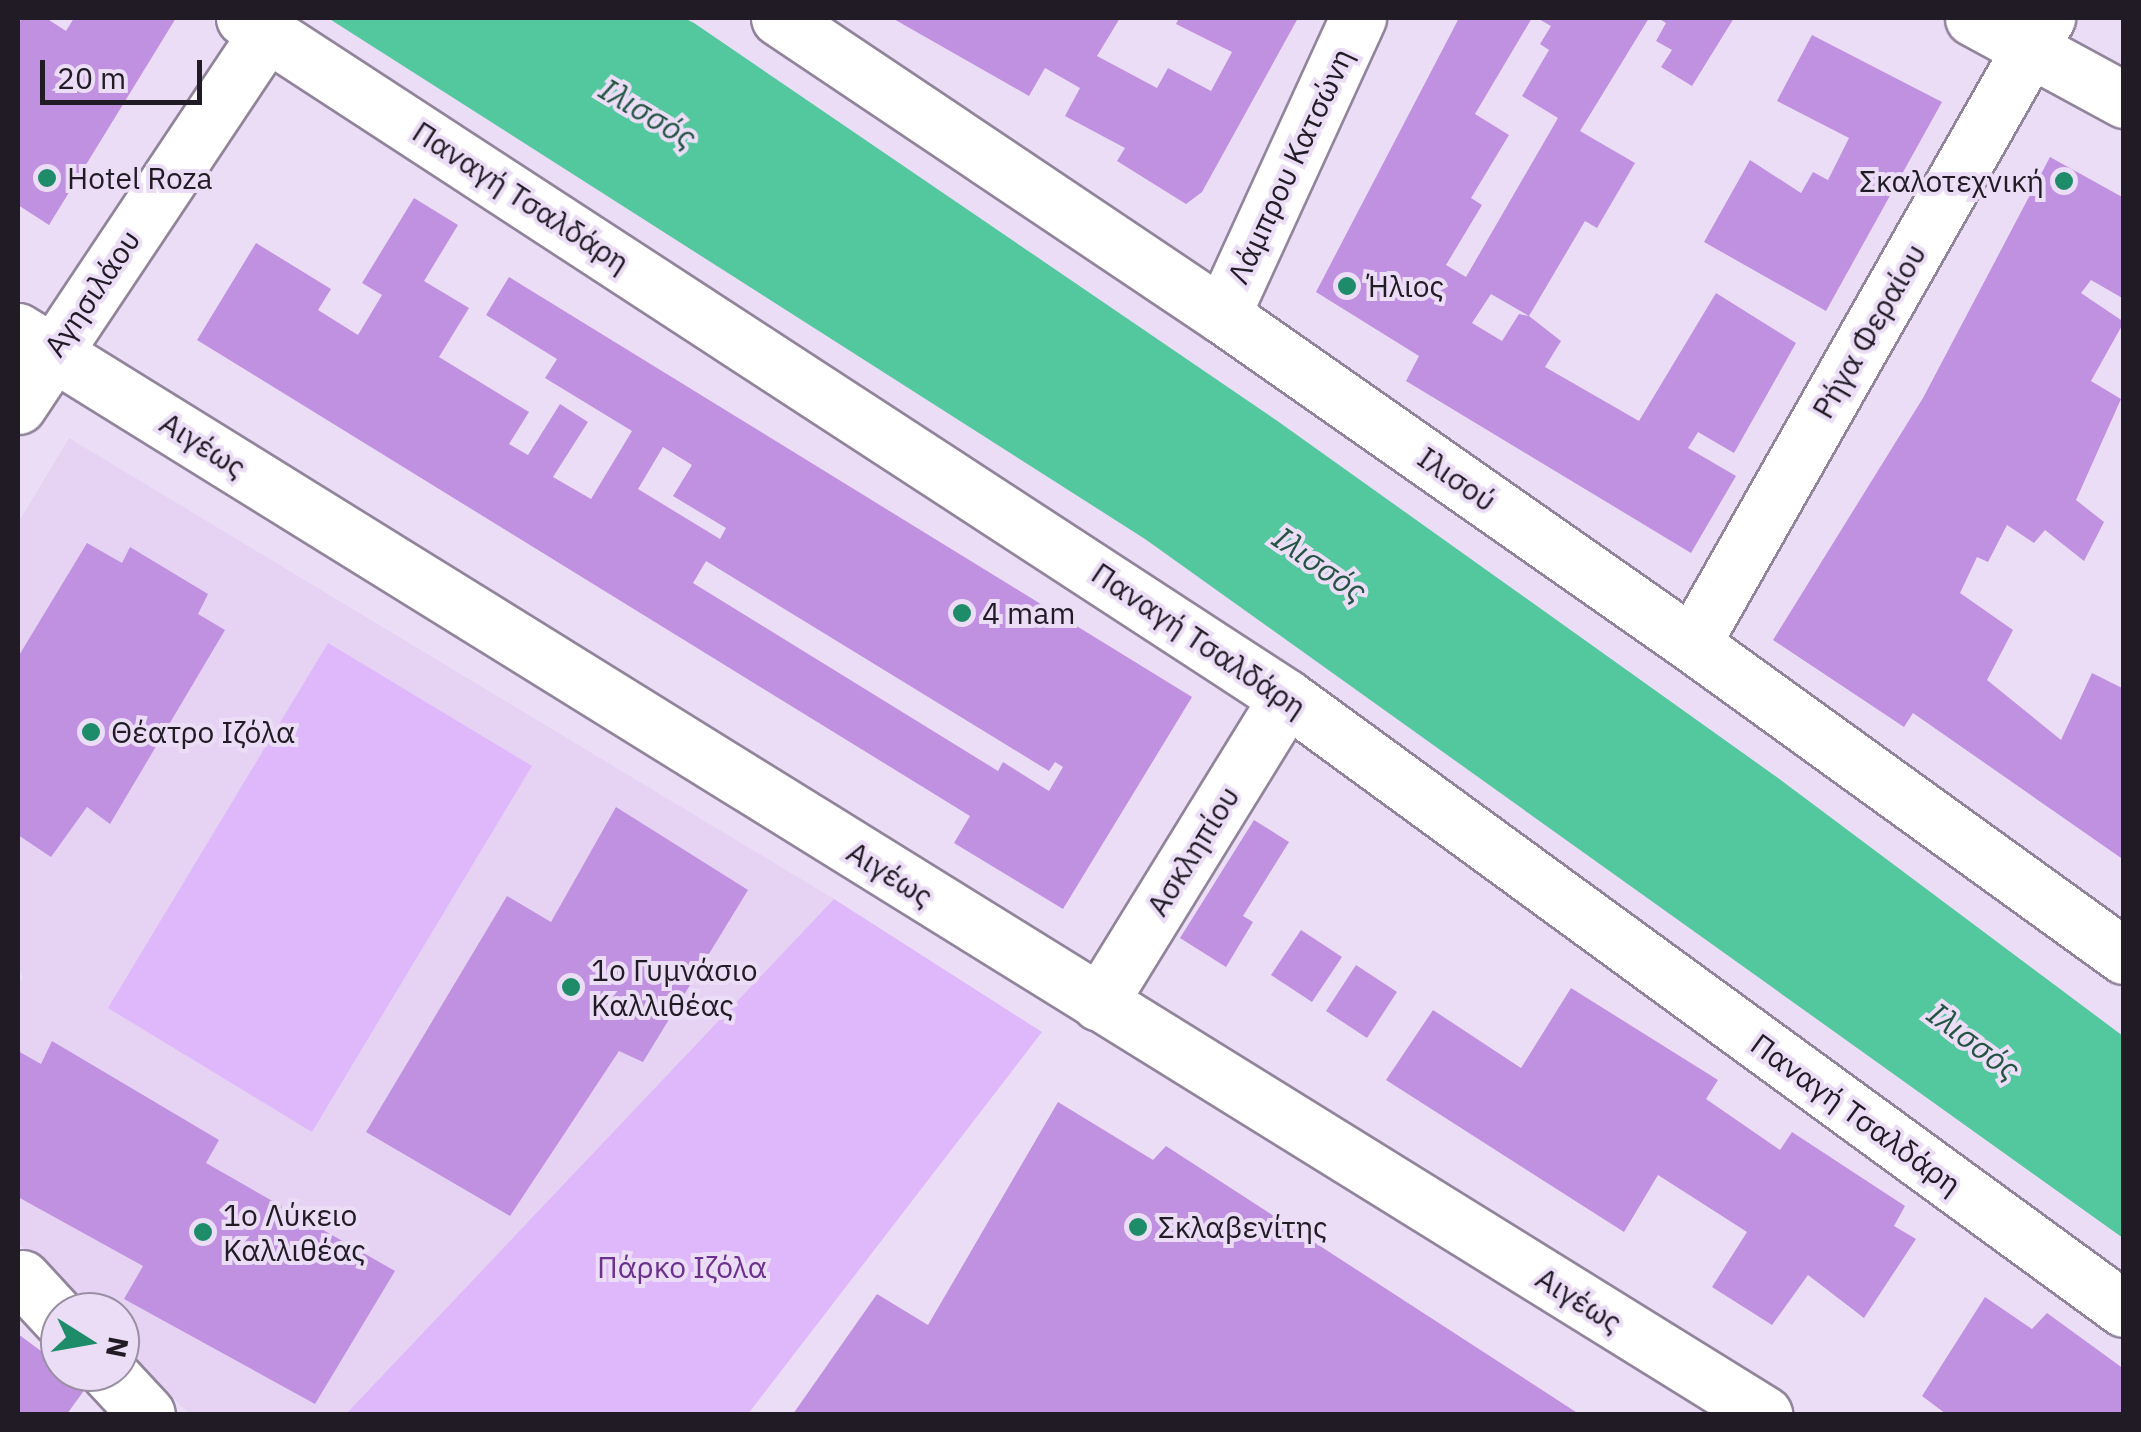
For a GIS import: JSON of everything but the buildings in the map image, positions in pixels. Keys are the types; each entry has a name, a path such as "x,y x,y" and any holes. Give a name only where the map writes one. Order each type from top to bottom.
{"street":[{"name":"Ιλισού","path":"779,18 1222,315 1692,644 2124,956"},
{"name":"Λάμπρου Κατσώνη","path":"1222,315 1358,18"},
{"path":"1973,18 2038,33 2124,100"},
{"name":"Αγησιλάου","path":"18,406 35,341 256,25"},
{"name":"Παναγή Τσαλδάρη","path":"256,25 1287,698 2124,1308"},
{"name":"Ρήγα Φεραίου","path":"1692,644 2038,33"},
{"name":"Αιγέως","path":"35,341 1764,1414"},
{"name":"Ασκληπίου","path":"1099,1003 1287,698"},
{"path":"22,1278 40,1298"},
{"path":"127,1392 147,1414"}],"shaded area":[{"path":"69,438 834,899 346,1414 189,1414 140,1364 140,1292 69,1292 18,1243 18,986 23,977 18,967 18,523"}],"green space":[{"path":"328,643 532,766 312,1132 108,1008"},
{"name":"Πάρκο Ιζόλα","path":"834,899 1042,1032 748,1414 346,1414"}],"water":[{"name":"Ιλισσός","path":"328,18 684,18 694,23 1276,420 1778,778 2123,1036 2123,1238 1145,539"}],"place":[{"name":"Hotel Roza","path":"47,178"},
{"name":"Σκαλοτεχνική","path":"2064,181"},
{"name":"Ήλιος","path":"1347,286"},
{"name":"4 mam","path":"962,613"},
{"name":"Θέατρο Ιζόλα","path":"91,732"},
{"name":"1ο Γυμνάσιο Καλλιθέας","path":"571,987"},
{"name":"Σκλαβενίτης","path":"1138,1227"},
{"name":"1ο Λύκειο Καλλιθέας","path":"203,1232"}]}
